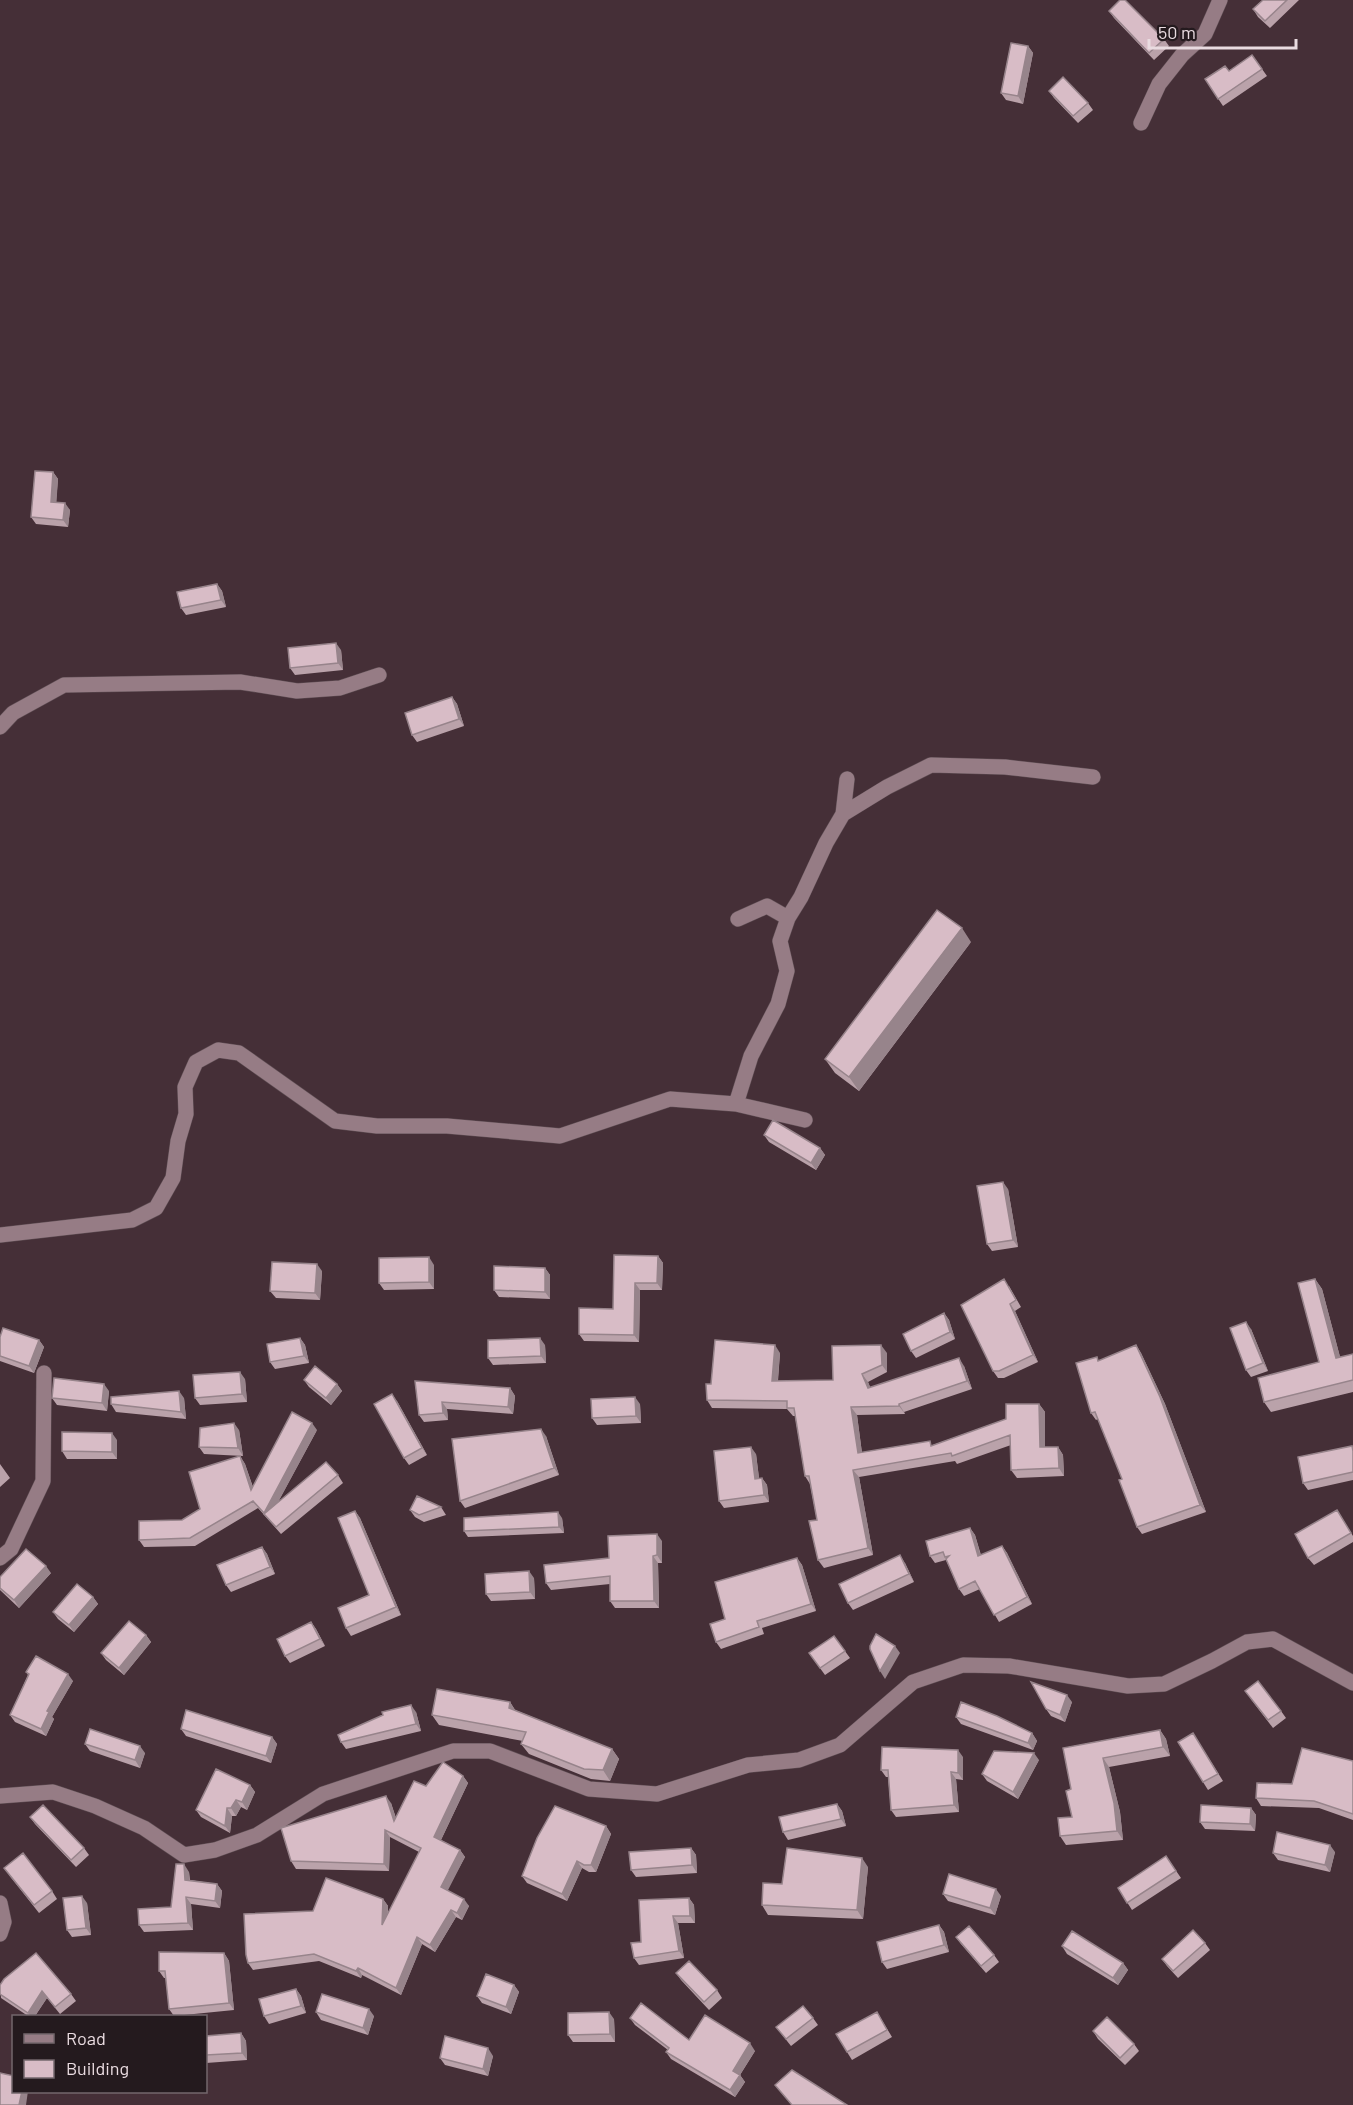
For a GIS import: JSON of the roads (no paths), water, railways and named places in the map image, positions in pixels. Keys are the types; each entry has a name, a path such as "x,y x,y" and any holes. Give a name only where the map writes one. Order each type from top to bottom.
{"street":[{"path":"1141,123 1159,84 1182,55 1205,34 1220,0"},
{"path":"0,727 13,713 64,685 240,682 297,691 340,688 379,675"},
{"path":"843,814 887,787 931,765 1005,767 1093,777"},
{"path":"736,1104 751,1056 778,1004 787,971 780,941 788,918 843,814 847,779"},
{"path":"738,919 767,906 788,918"},
{"path":"0,1234 132,1220 156,1208 172,1178 178,1141 186,1114 185,1087 196,1062 218,1050 238,1053 335,1121 377,1126 447,1126 560,1136 670,1100 736,1104 805,1120"},
{"path":"0,1558 10,1548 43,1481 44,1373"},
{"path":"0,1796 53,1791 95,1806 144,1828 184,1855 216,1850 257,1835 323,1794 453,1752 490,1751 589,1789 657,1794 748,1765 799,1760 840,1745 913,1682 963,1665 1009,1666 1128,1686 1164,1684 1212,1662 1247,1642 1273,1639 1353,1683"},
{"path":"0,1902 4,1922 0,1934"}]}
